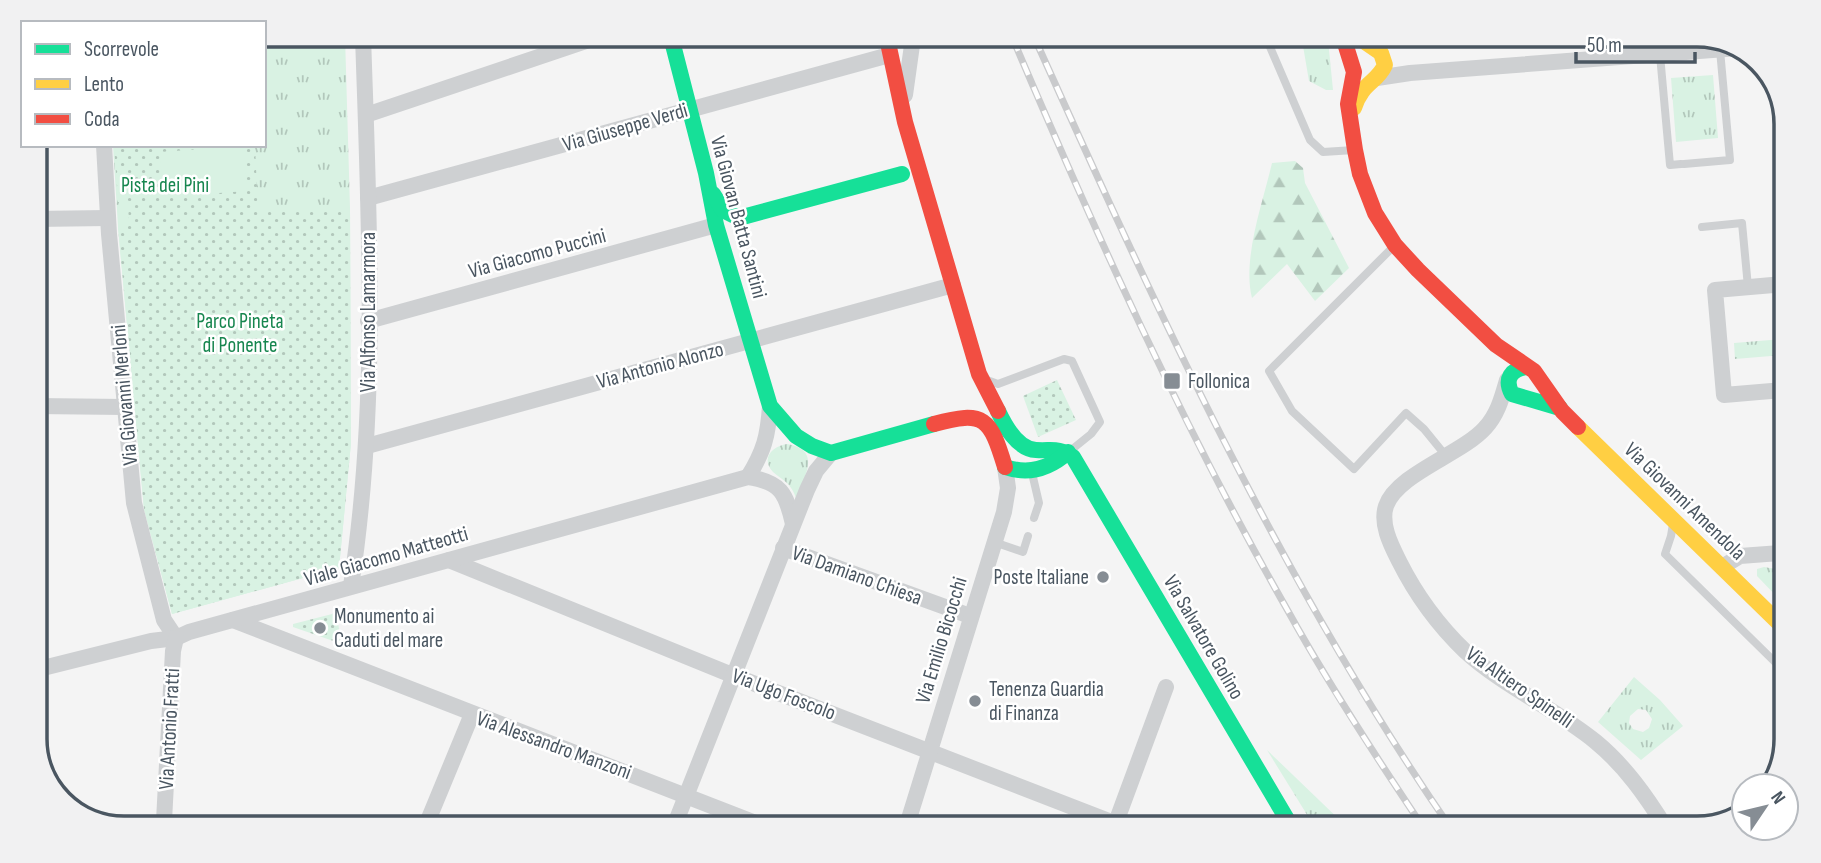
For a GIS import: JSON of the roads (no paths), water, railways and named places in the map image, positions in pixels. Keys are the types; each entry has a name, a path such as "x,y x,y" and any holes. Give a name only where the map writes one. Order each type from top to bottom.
{"street":[{"name":"Via Alfonso Lamarmora","path":"351,586 367,446 368,198 364,47"},
{"path":"366,115 568,47"},
{"name":"Via Giovan Batta Santini","path":"673,47 706,173 716,225 769,406"},
{"path":"881,47 892,92 905,122"},
{"path":"889,47 905,122 979,374 1006,428 1026,447 1032,450 1056,449 1063,457 1022,473 1005,467"},
{"path":"905,122 906,79 911,47"},
{"name":"Via Giovanni Amendola","path":"1346,47 1353,66 1348,95 1360,174 1371,206 1395,245 1496,345 1532,371 1560,408 1774,618"},
{"path":"1352,116 1357,96 1384,68 1374,47"},
{"path":"1410,74 1374,47 1359,50 1353,66 1361,79 1374,79 1664,50 1716,50"},
{"name":"Via Giuseppe Verdi","path":"368,198 882,57"},
{"name":"Via Giovanni Merloni","path":"104,147 107,218 135,511 164,620 176,638"},
{"path":"706,173 721,208 730,216 739,218 902,174 910,165 913,151"},
{"path":"902,174 914,178 927,195"},
{"path":"47,219 107,218"},
{"path":"727,258 730,229 739,218"},
{"name":"Via Giacomo Puccini","path":"368,321 716,225"},
{"name":"Via Antonio Alonzo","path":"367,446 953,285"},
{"path":"1774,285 1715,290 1724,395 1774,391"},
{"name":"Via Giovanni Amendola","path":"1496,345 1512,394 1560,408"},
{"path":"1508,379 1513,370 1532,371 1538,390 1527,398"},
{"path":"769,406 797,438 818,450 831,453 964,416 974,407 978,398 979,374"},
{"name":"Via Altiero Spinelli","path":"1508,379 1499,408 1486,428 1400,487 1387,505 1384,516 1386,527 1406,574 1428,607 1466,651 1581,730 1611,755 1634,780 1658,816"},
{"path":"47,406 125,407"},
{"path":"769,406 765,444 761,457 748,477 771,483 781,490 787,500 793,524"},
{"path":"964,416 989,424 995,433 1005,467"},
{"path":"1005,467 1011,454 1026,447"},
{"path":"678,816 782,548 816,471 831,453"},
{"name":"Via Salvatore Golino","path":"1063,457 1080,469 1285,816"},
{"name":"Via Emilio Bicocchi","path":"910,816 994,542 1007,493 1005,467"},
{"name":"Viale Giacomo Matteotti","path":"260,621 351,586 748,477"},
{"name":"Via Damiano Chiesa","path":"782,548 970,617"},
{"path":"1722,567 1740,556 1774,554"},
{"name":"Via Ugo Foscolo","path":"449,559 732,675 1094,816"},
{"name":"Via Alessandro Manzoni","path":"176,638 233,620 260,621 292,644 739,816"},
{"path":"47,667 151,641 176,638"},
{"name":"Via Antonio Fratti","path":"164,816 173,651 176,638"},
{"path":"1120,816 1166,687"},
{"path":"430,816 472,714"}],"lane":[{"path":"1270,47 1310,140 1323,152 1355,150"},
{"path":"1664,50 1670,165 1730,160 1720,51"},
{"path":"1702,227 1742,223 1748,287"},
{"path":"1395,245 1269,371 1292,411 1354,469 1406,413 1424,429 1446,456"},
{"path":"979,374 998,384 1064,359 1072,361 1100,422 1063,457"},
{"path":"1032,471 1039,503 1034,517"},
{"path":"1674,520 1665,554 1774,661"},
{"path":"994,542 1023,552 1028,536"}],"railway":[{"path":"1016,47 1142,329 1212,471 1320,666 1416,816"},
{"path":"1039,47 1175,343 1225,443 1331,639 1443,816"}],"place":[{"name":"Follonica","path":"1172,381"},
{"name":"Poste Italiane","path":"1103,577"},
{"name":"Monumento ai Caduti del mare","path":"320,628"},
{"name":"Tenenza Guardia di Finanza","path":"975,701"}],"park label":[{"name":"Pista dei Pini","path":"165,185"},
{"name":"Parco Pineta di Ponente","path":"240,333"}]}
